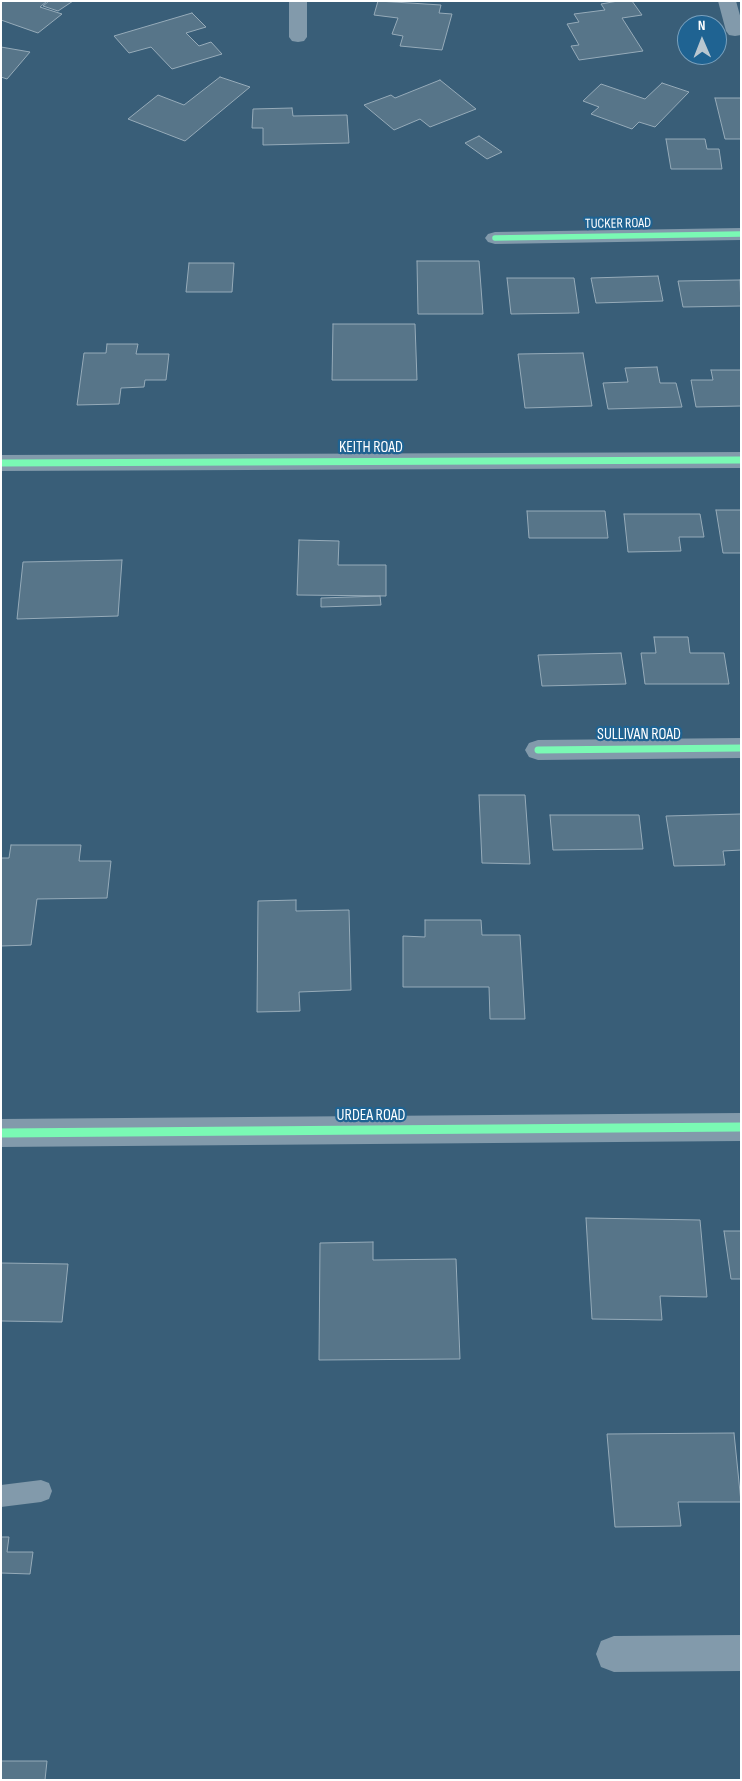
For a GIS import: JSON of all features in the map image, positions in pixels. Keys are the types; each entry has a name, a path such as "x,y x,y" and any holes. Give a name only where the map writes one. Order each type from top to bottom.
{"street":[{"path":"298,1 298,36"},
{"path":"727,1 735,31"},
{"name":"TUCKER ROAD","path":"495,238 741,234"},
{"name":"KEITH ROAD","path":"1,463 741,460"},
{"name":"SULLIVAN ROAD","path":"538,750 741,748"},
{"name":"URDEA ROAD","path":"1,1133 741,1127"},
{"path":"614,1654 741,1653"}],"lane":[{"path":"1,1496 41,1491"}],"building":[{"path":"1,1 47,1 40,7 62,14 38,33 1,20"},
{"path":"49,1 73,1 58,11 43,6"},
{"path":"378,1 441,5 439,13 452,14 442,50 400,46 403,36 392,34 398,18 374,15"},
{"path":"632,1 642,15 622,18 643,51 579,60 571,46 579,45 567,24 579,22 574,14 605,10 601,4"},
{"path":"192,13 206,27 186,33 199,46 211,42 222,54 172,69 151,47 129,53 114,36"},
{"path":"1,47 30,52 7,79 1,77"},
{"path":"220,77 250,87 185,141 128,119 158,95 184,105"},
{"path":"440,80 476,109 430,127 420,119 394,130 364,105 391,95 395,98"},
{"path":"662,83 689,92 655,127 639,122 632,129 591,114 599,107 583,101 601,84 645,99"},
{"path":"715,98 741,98 741,139 725,139"},
{"path":"292,108 293,116 347,115 349,143 263,145 263,128 252,128 253,109"},
{"path":"479,136 502,152 487,159 465,143"},
{"path":"666,139 705,139 707,149 719,149 722,169 671,169"},
{"path":"417,261 479,261 483,314 418,314"},
{"path":"189,263 234,263 232,292 186,292"},
{"path":"658,276 663,301 596,303 591,278"},
{"path":"507,278 574,278 579,313 511,314"},
{"path":"740,280 741,306 683,307 678,281"},
{"path":"333,324 415,324 417,380 332,380"},
{"path":"107,344 138,344 136,354 169,354 166,380 145,380 144,387 121,388 119,404 77,405 84,353 106,353"},
{"path":"583,353 592,406 525,408 518,354"},
{"path":"657,367 660,383 676,383 682,407 608,409 603,383 628,382 625,368"},
{"path":"711,370 741,370 741,406 696,407 691,380 713,380"},
{"path":"716,510 741,510 741,553 723,553"},
{"path":"527,511 605,511 608,538 529,538"},
{"path":"624,514 700,514 704,537 679,537 681,551 628,552"},
{"path":"299,540 339,541 338,565 386,565 386,596 297,595"},
{"path":"122,560 118,616 17,619 23,562"},
{"path":"380,596 381,605 321,607 321,598"},
{"path":"654,637 688,637 690,653 724,653 729,684 645,684 641,653 656,653"},
{"path":"621,653 626,684 542,686 538,655"},
{"path":"479,795 525,795 530,864 482,863"},
{"path":"741,814 741,850 723,851 725,865 674,866 666,816"},
{"path":"550,815 639,815 643,849 553,850"},
{"path":"11,845 81,845 79,861 111,861 107,898 37,899 31,945 1,946 1,858 9,858"},
{"path":"296,900 296,911 349,910 351,990 299,992 300,1011 257,1012 258,901"},
{"path":"425,920 481,920 482,935 520,935 525,1019 490,1019 489,987 403,987 403,936 425,937"},
{"path":"586,1218 700,1220 707,1297 660,1296 662,1320 592,1319"},
{"path":"724,1231 741,1231 741,1279 731,1279"},
{"path":"373,1242 373,1260 456,1259 460,1359 319,1360 320,1243"},
{"path":"1,1263 68,1264 62,1322 1,1321"},
{"path":"734,1433 741,1502 678,1502 681,1526 615,1527 607,1434"},
{"path":"1,1537 9,1537 7,1552 33,1552 30,1574 1,1573"},
{"path":"1,1761 47,1761 45,1780 1,1780"}],"cycle path":[{"path":"495,238 741,234"},
{"path":"1,463 741,460"},
{"path":"538,750 741,748"},
{"path":"1,1133 741,1127"}]}
